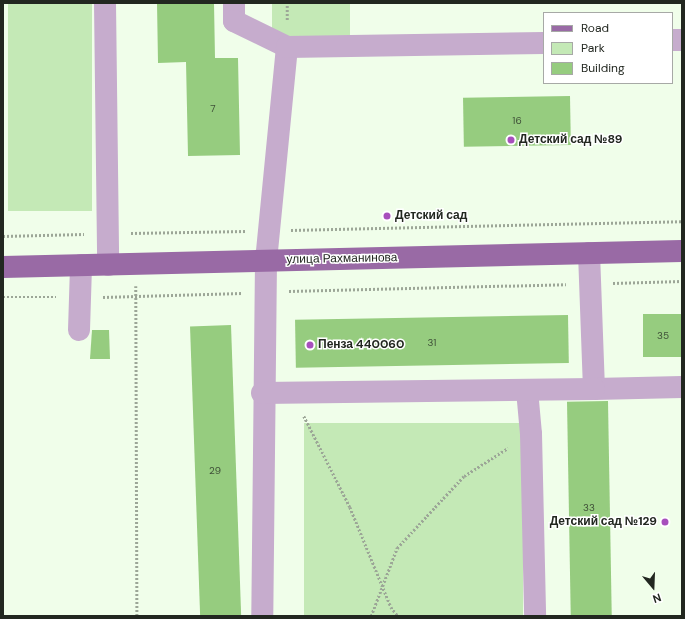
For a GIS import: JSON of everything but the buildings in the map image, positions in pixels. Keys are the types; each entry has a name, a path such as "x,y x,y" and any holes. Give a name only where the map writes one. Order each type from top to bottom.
{"main road":[{"name":"улица Рахманинова","path":"3,267 682,251"}],"lane":[{"path":"105,3 108,265"},
{"path":"234,3 234,21 287,47 543,42"},
{"path":"262,616 262,393 267,230 287,47"},
{"path":"588,253 594,390"},
{"path":"79,330 81,265"},
{"path":"262,393 594,390 682,387"},
{"path":"527,390 531,434 535,616"}],"path":[{"path":"3,236 682,222"},
{"path":"137,264 137,616"},
{"path":"3,297 80,298 136,295 682,281"},
{"path":"291,393 324,452 383,584 391,607 398,616"},
{"path":"371,616 397,548 464,476 531,434"}],"green space":[{"path":"8,3 92,3 92,211 8,211"},
{"path":"272,3 350,3 350,38 272,38"},
{"path":"304,423 523,423 523,616 304,616"}],"place":[{"name":"Детский сад №89","path":"511,140"},
{"name":"Детский сад","path":"387,216"},
{"name":"Пенза 440060","path":"310,345"},
{"name":"Детский сад №129","path":"665,522"}]}
